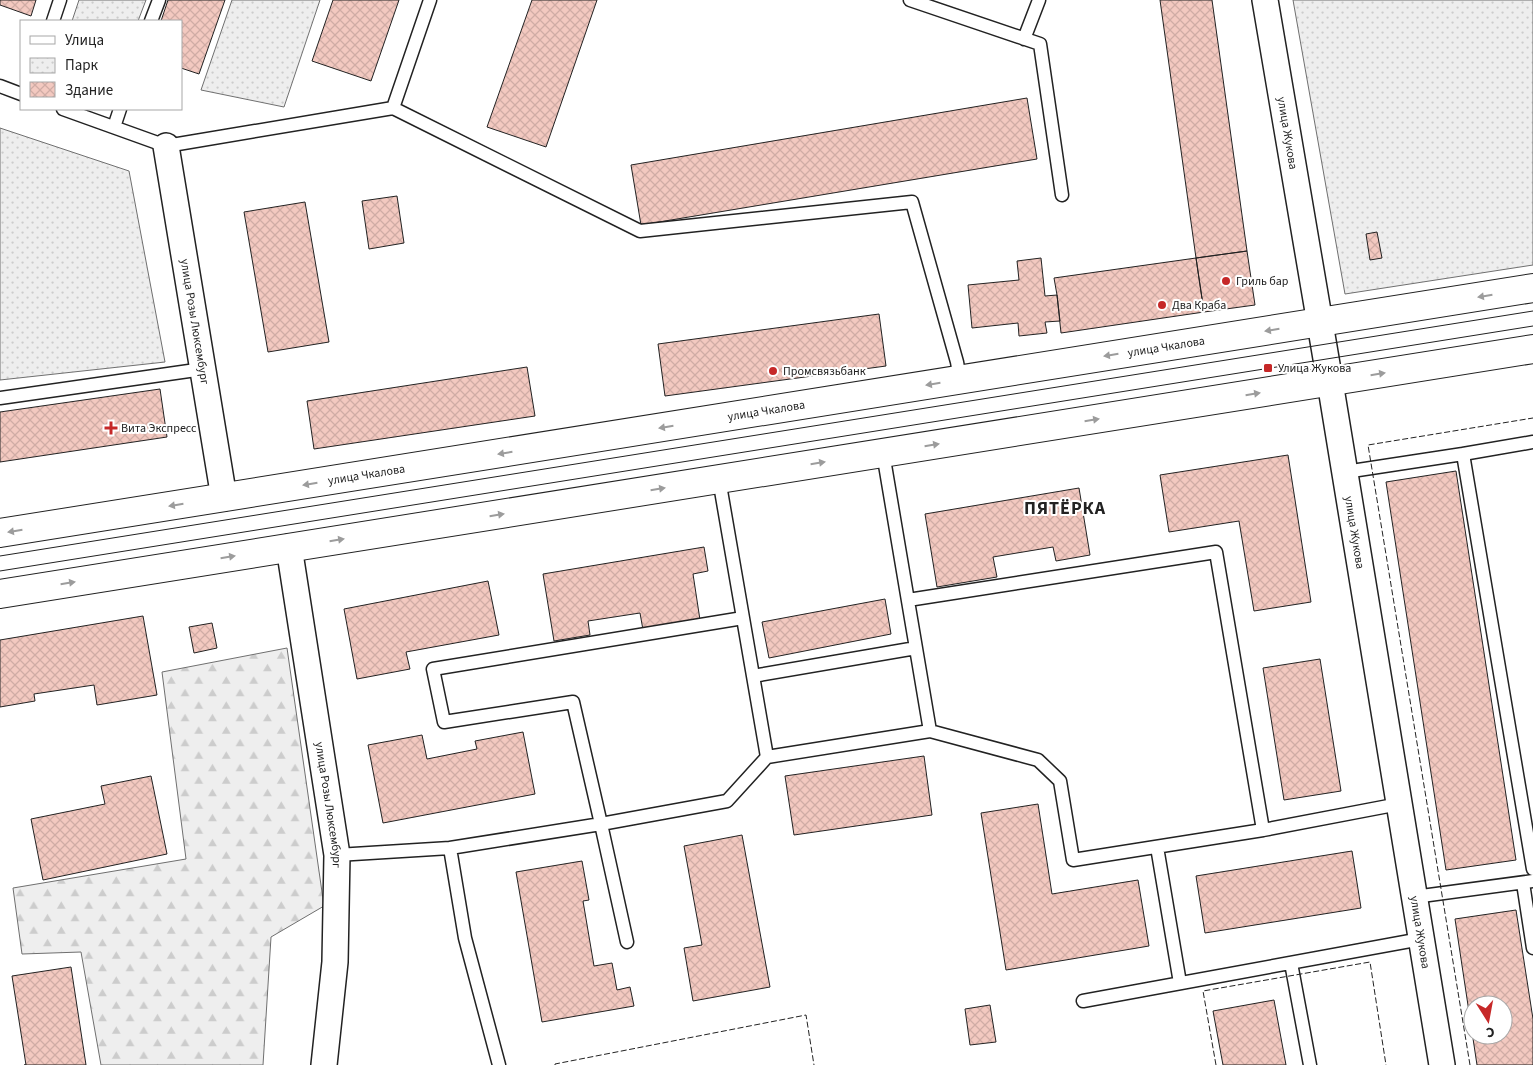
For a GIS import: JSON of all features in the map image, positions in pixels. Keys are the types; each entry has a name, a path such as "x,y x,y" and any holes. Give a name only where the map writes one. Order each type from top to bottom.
{"main road":[{"name":"улица Чкалова","path":"0,534 1533,288"},
{"path":"0,594 1533,349"}],"street":[{"name":"улица Жукова","path":"1265,0 1345,472 1442,1065"},
{"name":"улица Розы Люксембург","path":"166,146 224,498"},
{"name":"улица Розы Люксембург","path":"289,548 337,855 335,962 324,1065"}],"lane":[{"path":"53,20 60,0"},
{"path":"151,20 158,0"},
{"path":"393,108 430,0"},
{"path":"910,0 1040,44 1062,195"},
{"path":"1024,39 1039,0"},
{"path":"0,86 20,94"},
{"path":"66,110 166,146 393,108 640,232 912,202 957,362 960,379"},
{"path":"114,127 120,110"},
{"path":"0,398 203,369"},
{"path":"1345,472 1533,442"},
{"path":"884,453 930,731"},
{"path":"1463,454 1533,869"},
{"path":"719,479 767,757"},
{"path":"908,600 1216,552 1263,830"},
{"path":"627,942 573,702 444,722 433,669 743,618"},
{"path":"753,676 916,648"},
{"path":"337,855 450,848 601,824 727,801 767,757 930,731 1038,760 1060,781 1073,860 1263,830 1399,804"},
{"path":"1157,847 1180,983"},
{"path":"450,848 465,938 499,1065"},
{"path":"1414,897 1528,882 1533,948"},
{"path":"1083,1001 1421,939"},
{"path":"1291,963 1310,1065"}],"green space":[{"path":"79,0 146,0 138,20 72,20"},
{"path":"232,0 320,0 284,107 201,90"},
{"path":"1293,0 1533,0 1533,265 1345,294"},
{"path":"0,128 129,171 165,362 0,380"},
{"path":"287,648 324,906 271,937 263,1065 101,1065 81,952 22,954 13,888 186,859 162,672"}],"building":[{"path":"0,0 36,0 31,16 0,5"},
{"path":"168,0 225,0 199,74 182,68 182,20 161,20"},
{"path":"333,0 399,0 371,81 312,61"},
{"path":"532,0 597,0 546,147 487,127"},
{"path":"1160,0 1212,0 1247,251 1196,258"},
{"path":"1027,98 1037,159 641,225 631,165"},
{"path":"397,196 404,243 369,249 362,201"},
{"path":"305,202 329,342 268,352 244,212"},
{"path":"1377,232 1382,258 1370,260 1366,234"},
{"name":"Гриль бар","path":"1247,251 1255,305 1204,312 1196,258"},
{"path":"1041,258 1045,296 1057,295 1060,321 1045,322 1047,333 1019,336 1018,323 972,328 968,285 1019,280 1017,261"},
{"path":"1196,258 1204,312 1061,333 1054,278"},
{"path":"879,314 886,366 665,396 658,344"},
{"path":"527,367 535,416 314,449 307,401"},
{"path":"160,389 167,437 0,462 0,412"},
{"path":"1288,455 1311,602 1254,611 1239,521 1169,532 1160,475"},
{"path":"1456,471 1516,860 1446,870 1386,482"},
{"path":"1079,488 1090,555 1056,561 1053,547 993,557 997,577 937,587 925,514"},
{"path":"704,547 708,571 693,574 700,620 643,630 640,613 588,621 590,635 554,641 543,574"},
{"path":"488,581 499,635 406,652 410,669 357,679 344,609"},
{"path":"885,599 891,634 769,658 762,622"},
{"path":"143,616 157,695 97,705 94,685 34,694 35,701 0,707 0,640"},
{"path":"212,623 217,648 194,653 189,627"},
{"path":"1320,659 1341,791 1284,800 1263,668"},
{"path":"523,732 535,794 383,823 368,745 422,735 427,759 477,749 475,741"},
{"path":"924,756 932,815 794,835 785,776"},
{"path":"151,776 167,854 43,880 31,819 105,804 101,786"},
{"path":"1038,804 1052,894 1138,880 1149,946 1006,970 981,813"},
{"path":"742,835 770,987 693,1001 684,948 702,945 684,846"},
{"path":"1352,851 1361,908 1205,933 1196,876"},
{"path":"582,861 589,900 583,901 594,966 612,963 617,990 630,987 634,1006 542,1022 516,872"},
{"path":"1516,910 1533,1019 1533,1065 1477,1065 1474,1045 1513,1045 1513,995 1466,995 1455,919"},
{"path":"71,967 86,1065 26,1065 12,976"},
{"path":"1274,1000 1286,1065 1223,1065 1213,1011"},
{"path":"990,1005 996,1042 970,1045 965,1009"}],"tram line":[{"path":"0,556 1533,311"},
{"path":"0,571 1533,326"}],"fence":[{"path":"1470,1065 1368,445 1533,418"},
{"path":"1216,1065 1203,991 1370,962 1386,1065"},
{"path":"555,1065 806,1015 814,1065"}],"place":[{"name":"Гриль бар","path":"1226,281"},
{"name":"Два Краба","path":"1162,305"},
{"name":"Улица Жукова","path":"1268,368"},
{"name":"Промсвязьбанк","path":"773,371"},
{"name":"Вита Экспресс","path":"111,428"}],"district":[{"name":"ПЯТЁРКА","path":"1065,508"}]}
